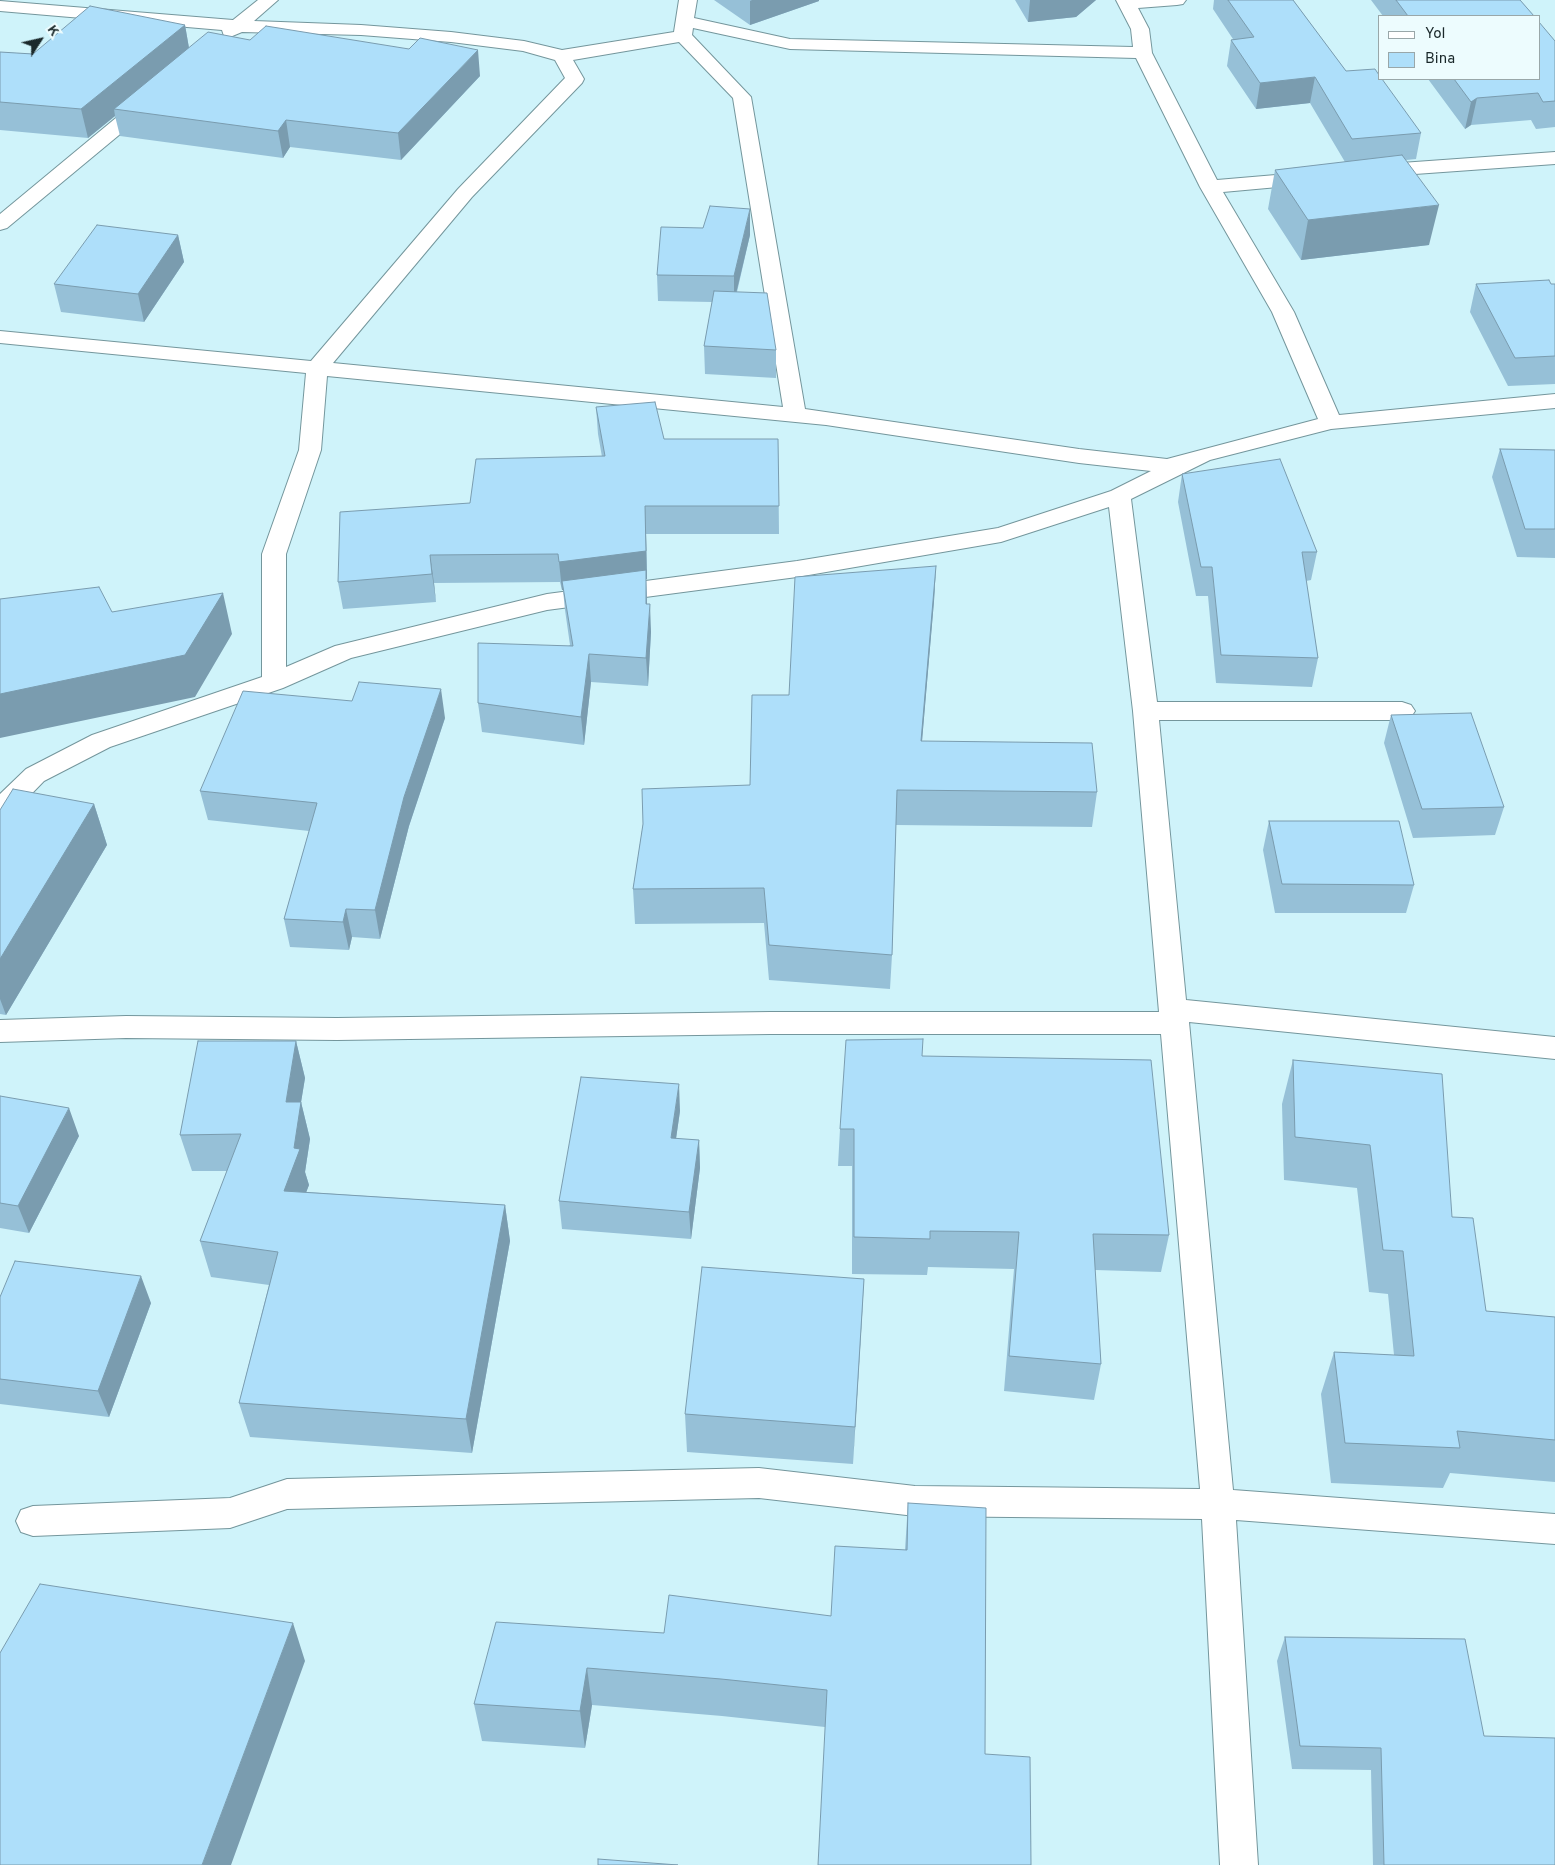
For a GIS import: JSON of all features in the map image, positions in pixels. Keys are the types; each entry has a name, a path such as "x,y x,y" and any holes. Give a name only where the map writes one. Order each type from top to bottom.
{"street":[{"path":"215,46 235,26 269,0"},
{"path":"683,28 688,0"},
{"path":"1177,0 1126,2 1140,29 1142,53 1210,187 1283,312 1331,422"},
{"path":"0,6 235,26 361,30 451,37 524,46 562,56 683,28 790,44 1142,53"},
{"path":"683,28 742,97 795,416"},
{"path":"274,682 274,554 310,450 317,368 465,193 575,79 562,56"},
{"path":"0,224 161,91"},
{"path":"1210,187 1344,174 1555,158"},
{"path":"0,337 826,418 1078,456 1168,466 1202,455 1331,422 1555,402"},
{"path":"0,810 35,776 101,741 274,682 344,652 547,602 798,569 1001,535 1119,496 1202,455"},
{"path":"1119,496 1146,711 1218,1504 1239,1865"},
{"path":"1146,711 1402,711"},
{"path":"0,1031 126,1027 337,1029 1174,1016 1555,1048"},
{"path":"33,1522 230,1513 287,1494 750,1483 915,1501 1218,1504 1555,1528"}],"building":[{"path":"1228,0 1293,0 1346,71 1375,69 1378,74 1378,80 1383,80 1421,133 1352,139 1315,77 1260,83 1231,40 1254,37"},
{"path":"1396,0 1520,0 1533,15 1407,15"},
{"path":"90,6 185,25 81,109 0,102 0,52 33,54"},
{"path":"1540,23 1555,41 1555,101 1543,102 1538,93 1477,98 1471,102 1455,80 1540,80"},
{"path":"266,26 409,49 420,38 478,50 398,133 286,120 278,131 114,109 208,32 250,40"},
{"path":"1402,155 1439,205 1308,220 1275,170"},
{"path":"710,206 750,209 734,276 657,275 661,227 703,228"},
{"path":"97,225 178,235 138,294 54,284"},
{"path":"1549,280 1551,284 1555,284 1555,356 1515,358 1476,284"},
{"path":"714,291 767,293 776,350 704,346"},
{"path":"655,402 664,439 778,439 779,506 645,506 646,551 559,562 558,554 430,555 432,574 338,582 340,512 470,503 476,459 605,456 596,407"},
{"path":"1500,449 1555,450 1555,529 1525,529"},
{"path":"1280,459 1317,552 1302,552 1318,658 1221,655 1212,567 1201,567 1182,474"},
{"path":"936,566 921,741 1092,743 1097,792 897,790 892,955 769,945 764,888 633,889 643,824 642,789 750,785 752,695 789,695 795,577"},
{"path":"646,570 646,604 650,604 646,658 589,654 581,717 478,703 478,643 573,646 562,581"},
{"path":"99,587 112,612 223,593 185,655 0,694 0,599"},
{"path":"359,682 441,689 404,797 375,910 346,909 343,922 284,919 317,803 200,791 243,691 352,701"},
{"path":"1471,713 1504,807 1422,809 1391,715"},
{"path":"13,789 94,804 0,959 0,810"},
{"path":"1269,821 1399,821 1414,885 1282,884"},
{"path":"923,1039 922,1056 1151,1060 1169,1235 1093,1234 1101,1364 1009,1356 1019,1232 930,1231 930,1239 854,1237 854,1129 840,1129 846,1040"},
{"path":"198,1041 296,1041 286,1102 301,1102 294,1148 300,1149 284,1191 505,1205 466,1419 239,1403 278,1252 200,1241 241,1134 180,1135"},
{"path":"1293,1060 1442,1074 1452,1217 1473,1218 1486,1311 1555,1317 1555,1440 1457,1431 1460,1448 1345,1443 1334,1352 1414,1356 1403,1251 1383,1250 1370,1145 1295,1137"},
{"path":"581,1077 679,1084 671,1138 699,1140 689,1212 559,1201"},
{"path":"0,1096 69,1108 18,1206 0,1203"},
{"path":"15,1261 141,1276 98,1391 0,1379 0,1297"},
{"path":"702,1267 864,1279 855,1427 685,1414"},
{"path":"908,1503 986,1508 985,1754 1030,1757 1031,1865 818,1865 827,1690 587,1668 580,1711 474,1704 496,1622 664,1633 669,1595 831,1616 835,1546 907,1550"},
{"path":"40,1584 293,1623 202,1865 0,1865 0,1653"},
{"path":"1285,1637 1465,1639 1484,1736 1555,1738 1555,1865 1384,1865 1381,1748 1300,1746"},
{"path":"598,1859 678,1865 598,1865"}]}
